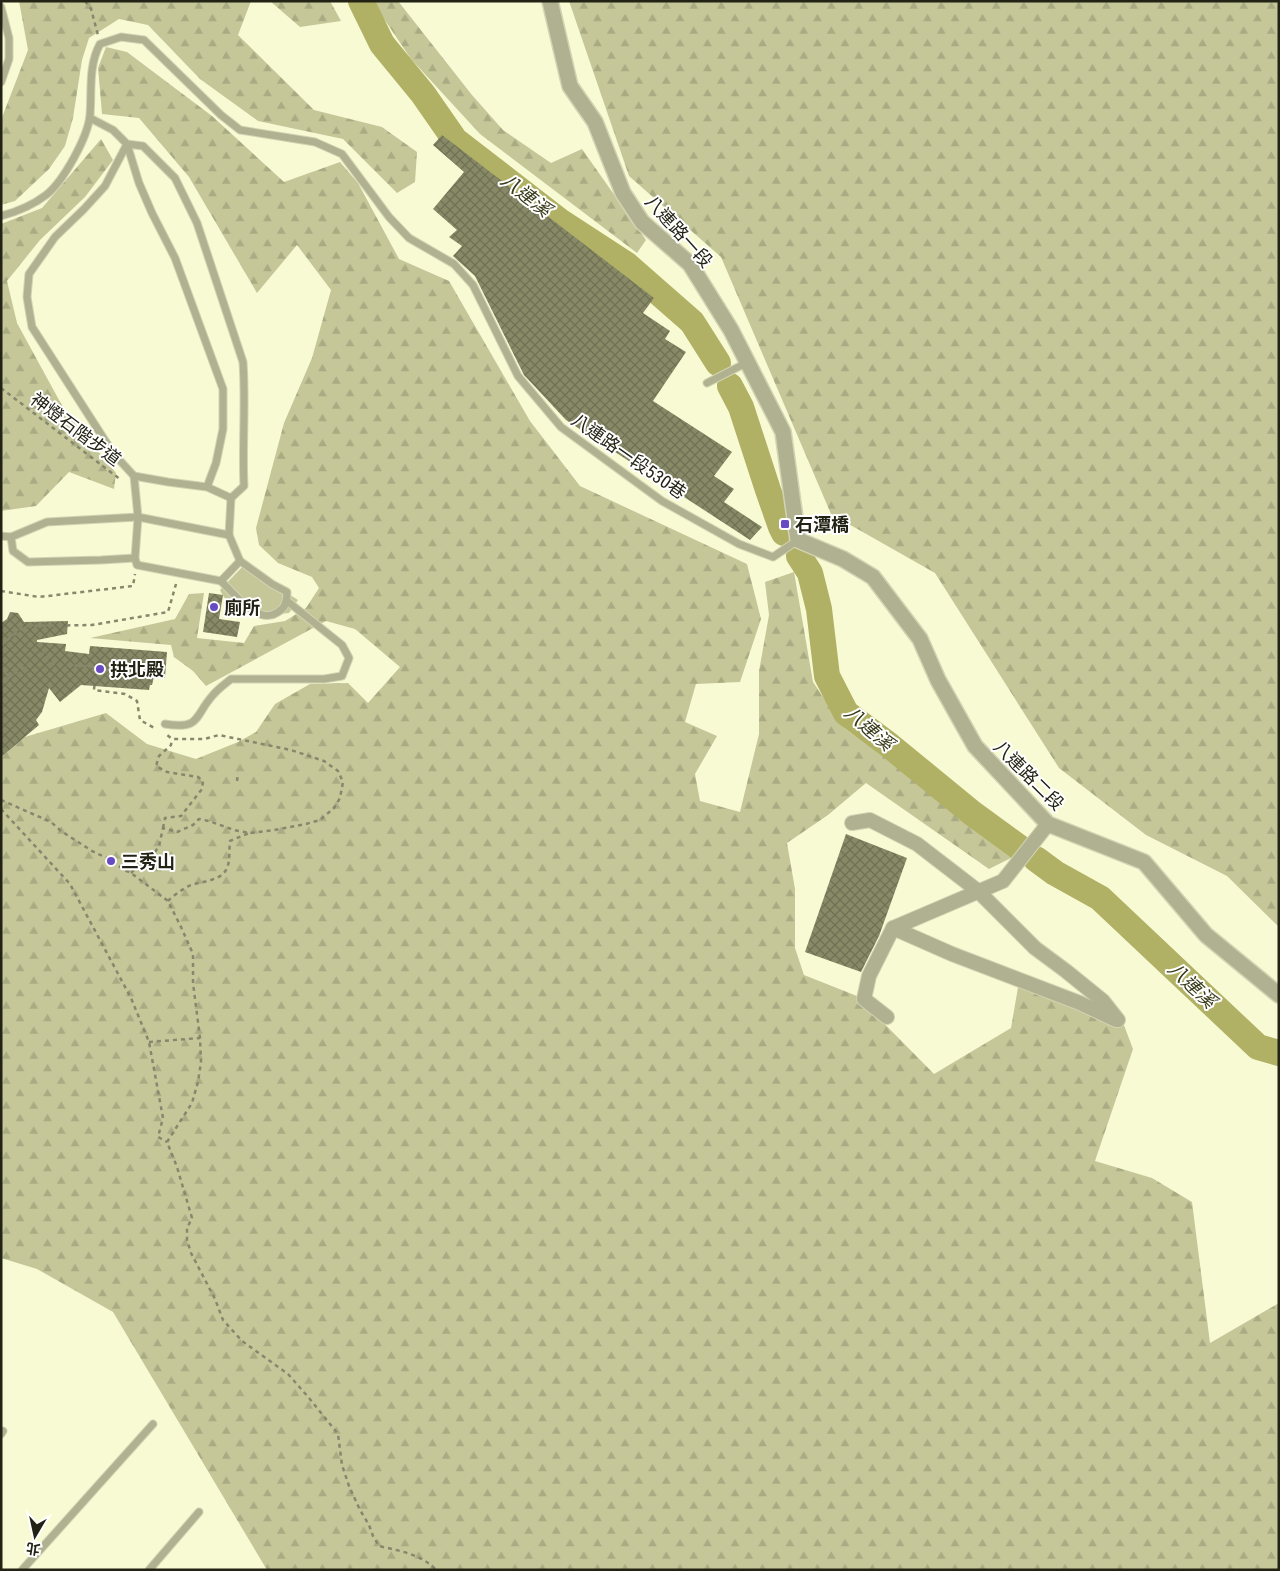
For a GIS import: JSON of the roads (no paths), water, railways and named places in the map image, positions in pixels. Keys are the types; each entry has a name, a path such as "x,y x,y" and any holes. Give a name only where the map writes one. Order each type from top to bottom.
{"street":[{"name":"八連路一段","path":"550,1 570,86 595,122 623,193 642,222 690,264 731,330 784,432 798,540"},
{"name":"八連路二段","path":"798,540 843,559 873,577 920,639 938,680 975,746 1048,824 1144,862 1206,935 1279,995"},
{"path":"852,823 870,820 917,844 978,891 1035,948 1103,1001 1118,1020 1080,1003 952,954 893,928"},
{"path":"887,1017 864,1000 869,976 893,928 1003,881 1048,824"}],"lane":[{"path":"1,7 9,38 9,59 1,82"},
{"name":"八連路一段530巷","path":"90,118 91,75 96,51 100,44 121,37 144,40 221,115 240,130 315,142 342,154 390,217 409,238 454,264 473,285 518,376 561,427 662,501 739,544 773,556 798,540"},
{"path":"1,216 14,213 47,194 69,168 83,139 90,118 113,130 127,144 139,183 175,258 223,389 223,429 216,463 207,487"},
{"path":"127,144 105,186 55,238 30,274 27,297 32,327 113,453 134,476 207,487 231,498"},
{"path":"10,537 13,551 28,562 136,561 179,574 221,581 242,603 257,614 270,616 282,610 287,601 286,592 240,561 229,534 231,498 244,486 244,362 197,223 175,178 144,146 127,144"},
{"path":"707,384 748,362"},
{"path":"134,476 138,518 136,561"},
{"path":"1,536 10,537 47,522 138,518 229,534"},
{"path":"221,581 240,561"},
{"path":"165,724 179,726 192,723 200,715 213,695 231,679 324,679 342,676 349,658 342,645 287,601"},
{"path":"22,1570 153,1424"},
{"path":"149,1570 199,1512"}],"waterway":[{"name":"八連溪","path":"361,1 382,44 423,94 455,140 561,222 627,265 692,322 718,363"},
{"name":"八連溪","path":"730,386 741,407 784,533"},
{"name":"八連溪","path":"799,556 810,573 819,609 827,676 846,713 889,745 972,813 1020,848"},
{"name":"八連溪","path":"1036,859 1055,873 1100,898 1258,1047 1279,1053"}],"place":[{"name":"石潭橋","path":"785,524"},
{"name":"廁所","path":"214,607"},
{"name":"拱北殿","path":"100,669"},
{"name":"三秀山","path":"111,861"}]}
